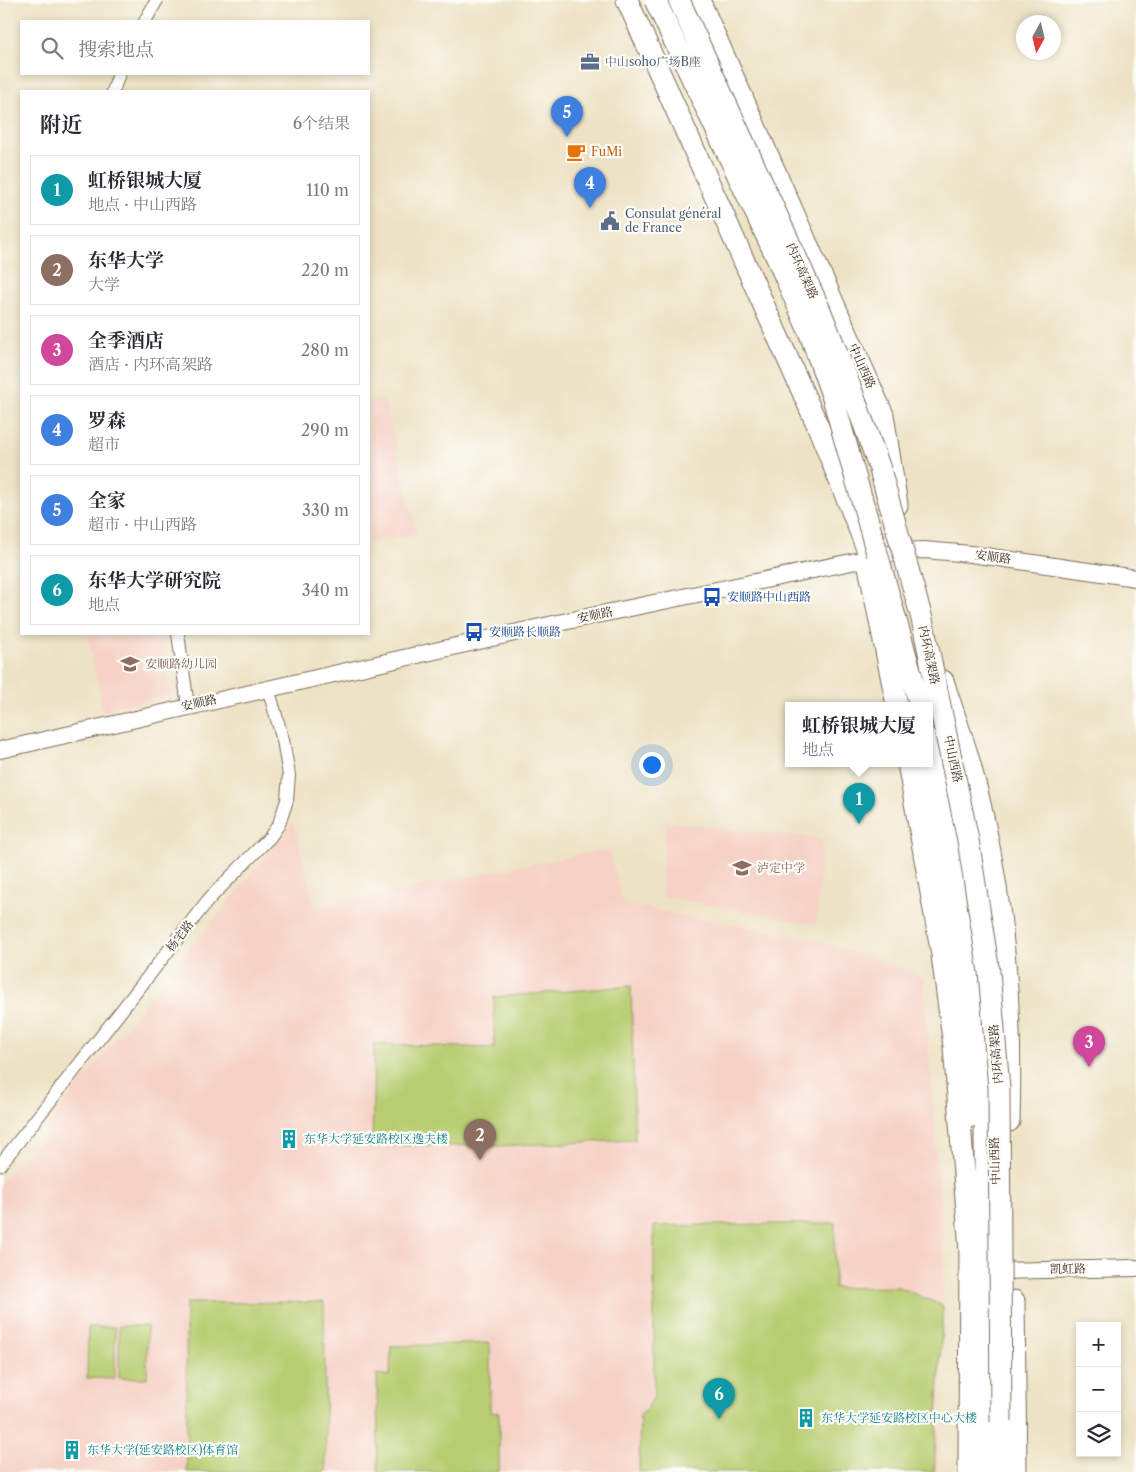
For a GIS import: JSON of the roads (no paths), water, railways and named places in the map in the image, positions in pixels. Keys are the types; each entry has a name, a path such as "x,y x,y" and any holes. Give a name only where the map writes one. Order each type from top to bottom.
{"main road":[{"path":"626,0 816,424 871,559 907,702"},
{"name":"内环高架路","path":"655,0 777,258 809,331 833,398 919,702"},
{"name":"内环高架路","path":"679,0 820,310 847,378 879,466 922,619 968,840 989,972 999,1088 999,1472"},
{"name":"中山西路","path":"699,0 883,415 904,551 954,760 984,939 992,1053 1000,1271 999,1472"},
{"path":"833,398 896,702"},
{"path":"922,619 968,757 989,847 1005,968 1010,1088 1000,1271"},
{"name":"内环高架路","path":"933,754 955,836 985,1094 986,1451 984,1472"},
{"path":"909,767 942,955 954,1046 970,1250"},
{"name":"中山西路","path":"922,767 936,830 958,966 966,1036 970,1250 969,1472"},
{"path":"999,1088 1014,1301 1016,1472"}],"street":[{"path":"146,20 157,0"},
{"path":"113,90 119,75"},
{"name":"安顺路","path":"0,750 558,622 904,551 924,550 971,554 1136,578"},
{"path":"178,635 188,706"},
{"name":"杨宅路","path":"0,1165 209,899 270,837 279,824 287,800 289,775 283,740 268,688"},
{"name":"凯虹路","path":"1000,1271 1136,1268"}],"place":[{"name":"中山soho广场B座","path":"590,62"},
{"name":"全家","path":"567,137"},
{"name":"FuMi","path":"576,152"},
{"name":"罗森","path":"590,208"},
{"name":"Consulat général de France","path":"610,221"},
{"name":"安顺路中山西路","path":"712,597"},
{"name":"安顺路长顺路","path":"474,632"},
{"name":"安顺路幼儿园","path":"130,664"},
{"name":"虹桥银城大厦","path":"859,824"},
{"name":"泸定中学","path":"742,868"},
{"name":"全季酒店","path":"1089,1067"},
{"name":"东华大学延安路校区逸夫楼","path":"289,1139"},
{"name":"东华大学","path":"480,1160"},
{"name":"东华大学延安路校区中心大楼","path":"806,1418"},
{"name":"东华大学研究院","path":"719,1419"},
{"name":"东华大学(延安路校区)体育馆","path":"72,1450"}]}
